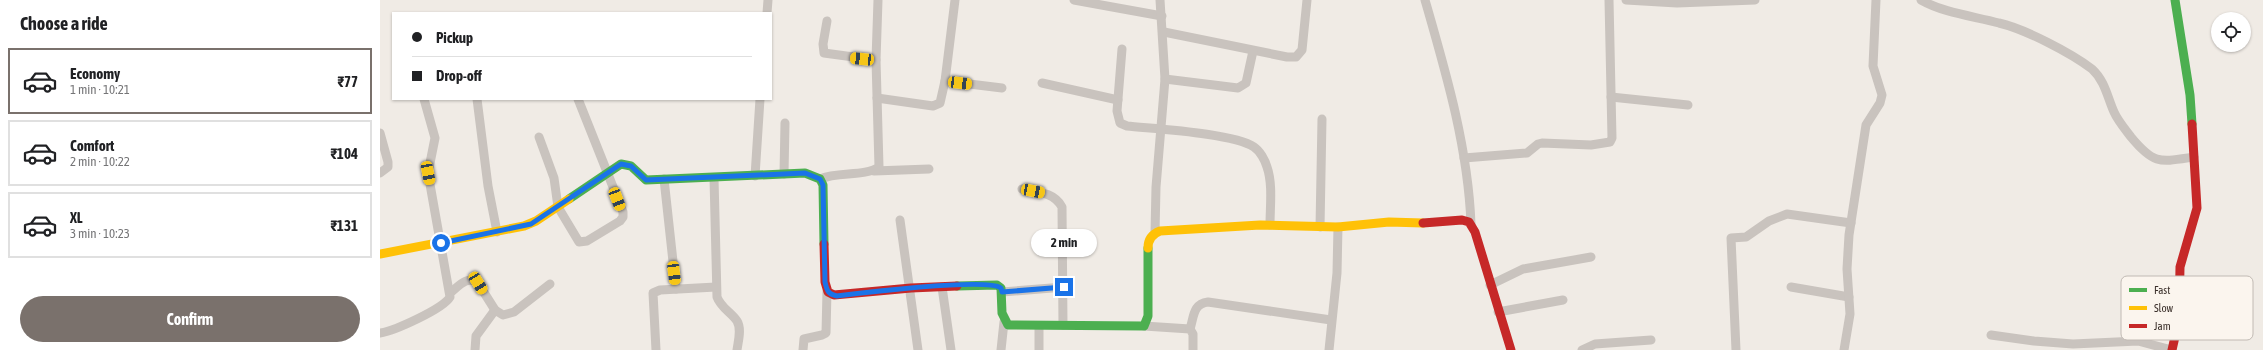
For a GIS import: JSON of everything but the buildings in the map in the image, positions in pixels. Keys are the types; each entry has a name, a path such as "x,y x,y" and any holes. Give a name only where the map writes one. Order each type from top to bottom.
{"street":[{"path":"767,12 768,0"},
{"path":"874,171 879,167 880,161 876,60 878,0"},
{"path":"877,98 937,105 942,99 946,81 955,0"},
{"path":"1074,0 1162,16"},
{"path":"1144,326 1148,316 1148,242 1155,233 1156,187 1165,79 1164,32 1160,0"},
{"path":"1164,32 1254,51 1296,57 1300,54 1307,0"},
{"path":"1425,0 1442,58 1464,158 1470,196 1471,224 1511,350"},
{"path":"1464,158 1527,153 1538,144 1542,143 1607,144 1610,142 1612,138 1609,0"},
{"path":"1626,0 1677,3 1755,0"},
{"path":"1844,350 1850,314 1847,269 1851,223 1866,125 1880,103 1882,95 1873,66 1876,0"},
{"path":"1921,0 1932,7 2010,26 2063,52 2097,74 2104,85 2118,120 2144,153 2151,158 2164,160 2194,156"},
{"path":"2175,0 2190,95 2197,208 2180,267 2180,276"},
{"path":"827,21 823,44 824,53 876,60"},
{"path":"1122,49 1118,100 1118,119 1120,123 1127,126 1162,129 1236,140 1255,148 1267,165 1270,176 1270,225"},
{"path":"1165,79 1238,88 1246,83 1254,51"},
{"path":"946,81 1002,88"},
{"path":"1042,83 1118,100"},
{"path":"1611,97 1688,105"},
{"path":"380,333 397,329 444,304 448,300 450,293 428,173 435,138 424,100"},
{"path":"477,100 488,186 497,232"},
{"path":"539,137 554,178 558,207 579,242 587,241 620,222 623,217 622,212 578,100"},
{"path":"755,176 760,100"},
{"path":"1320,226 1322,119"},
{"path":"784,174 785,123"},
{"path":"380,133 388,167 380,173"},
{"path":"380,254 497,232 531,224 621,164 626,164 646,180 685,177 714,178 805,173 820,179 840,173 930,168"},
{"path":"714,178 716,287 719,303 737,321 739,334 737,350"},
{"path":"664,179 676,289"},
{"path":"803,350 804,339 826,333 827,291 825,208 823,185 820,179"},
{"path":"1022,188 1052,196 1058,201 1062,208 1064,287 1063,325"},
{"path":"1736,350 1731,238 1746,237 1769,221 1787,214 1851,223"},
{"path":"900,220 911,288 918,350"},
{"path":"1155,233 1168,230 1270,225 1338,227 1462,220 1471,224"},
{"path":"1329,350 1337,273 1338,227"},
{"path":"1490,285 1523,269 1591,257"},
{"path":"450,293 464,281 474,280 478,283 495,310 503,315 514,312 550,284"},
{"path":"827,291 830,295 837,296 911,288 990,284 1001,288 1002,292 1002,315 1004,322 1001,350"},
{"path":"656,350 652,293 660,290 716,287"},
{"path":"942,287 951,350"},
{"path":"1002,292 1064,287"},
{"path":"1791,287 1849,297"},
{"path":"1498,312 1563,300"},
{"path":"1193,350 1192,334 1190,329 1196,307 1200,303 1208,302 1331,320"},
{"path":"475,350 476,336 495,310"},
{"path":"1004,322 1008,325 1017,326 1063,325 1139,328 1144,326 1190,329"},
{"path":"1039,326 1039,350"},
{"path":"1991,335 2073,344 2138,341 2172,350 2174,340"},
{"path":"1582,350 1595,344 1651,340"}],"traffic: fast":[{"path":"2175,0 2190,95 2192,124"},
{"path":"569,199 621,164 631,166 646,180 805,173 820,179 823,185 824,244"},
{"path":"957,286 997,285 1001,288 1002,313 1008,325 1144,326 1148,316 1148,248"}],"traffic: slow":[{"path":"380,254 524,226 536,221 569,199"},
{"path":"1148,248 1151,238 1160,231 1260,225 1338,227 1389,222 1423,223"}],"traffic: jam":[{"path":"2180,276 2180,267 2197,208 2192,124"},
{"path":"1423,223 1462,220 1469,222 1475,232 1511,350"},
{"path":"824,244 825,282 828,292 834,295 911,288 957,286"},
{"path":"2172,350 2174,340"}],"route":[{"path":"441,243 531,224 621,164 631,166 642,178 646,180 678,177 727,178 805,173 820,179 823,185 825,208 825,282 827,291 830,295 837,296 911,288 982,284 996,285 1001,288 1002,292 1064,287"}]}
